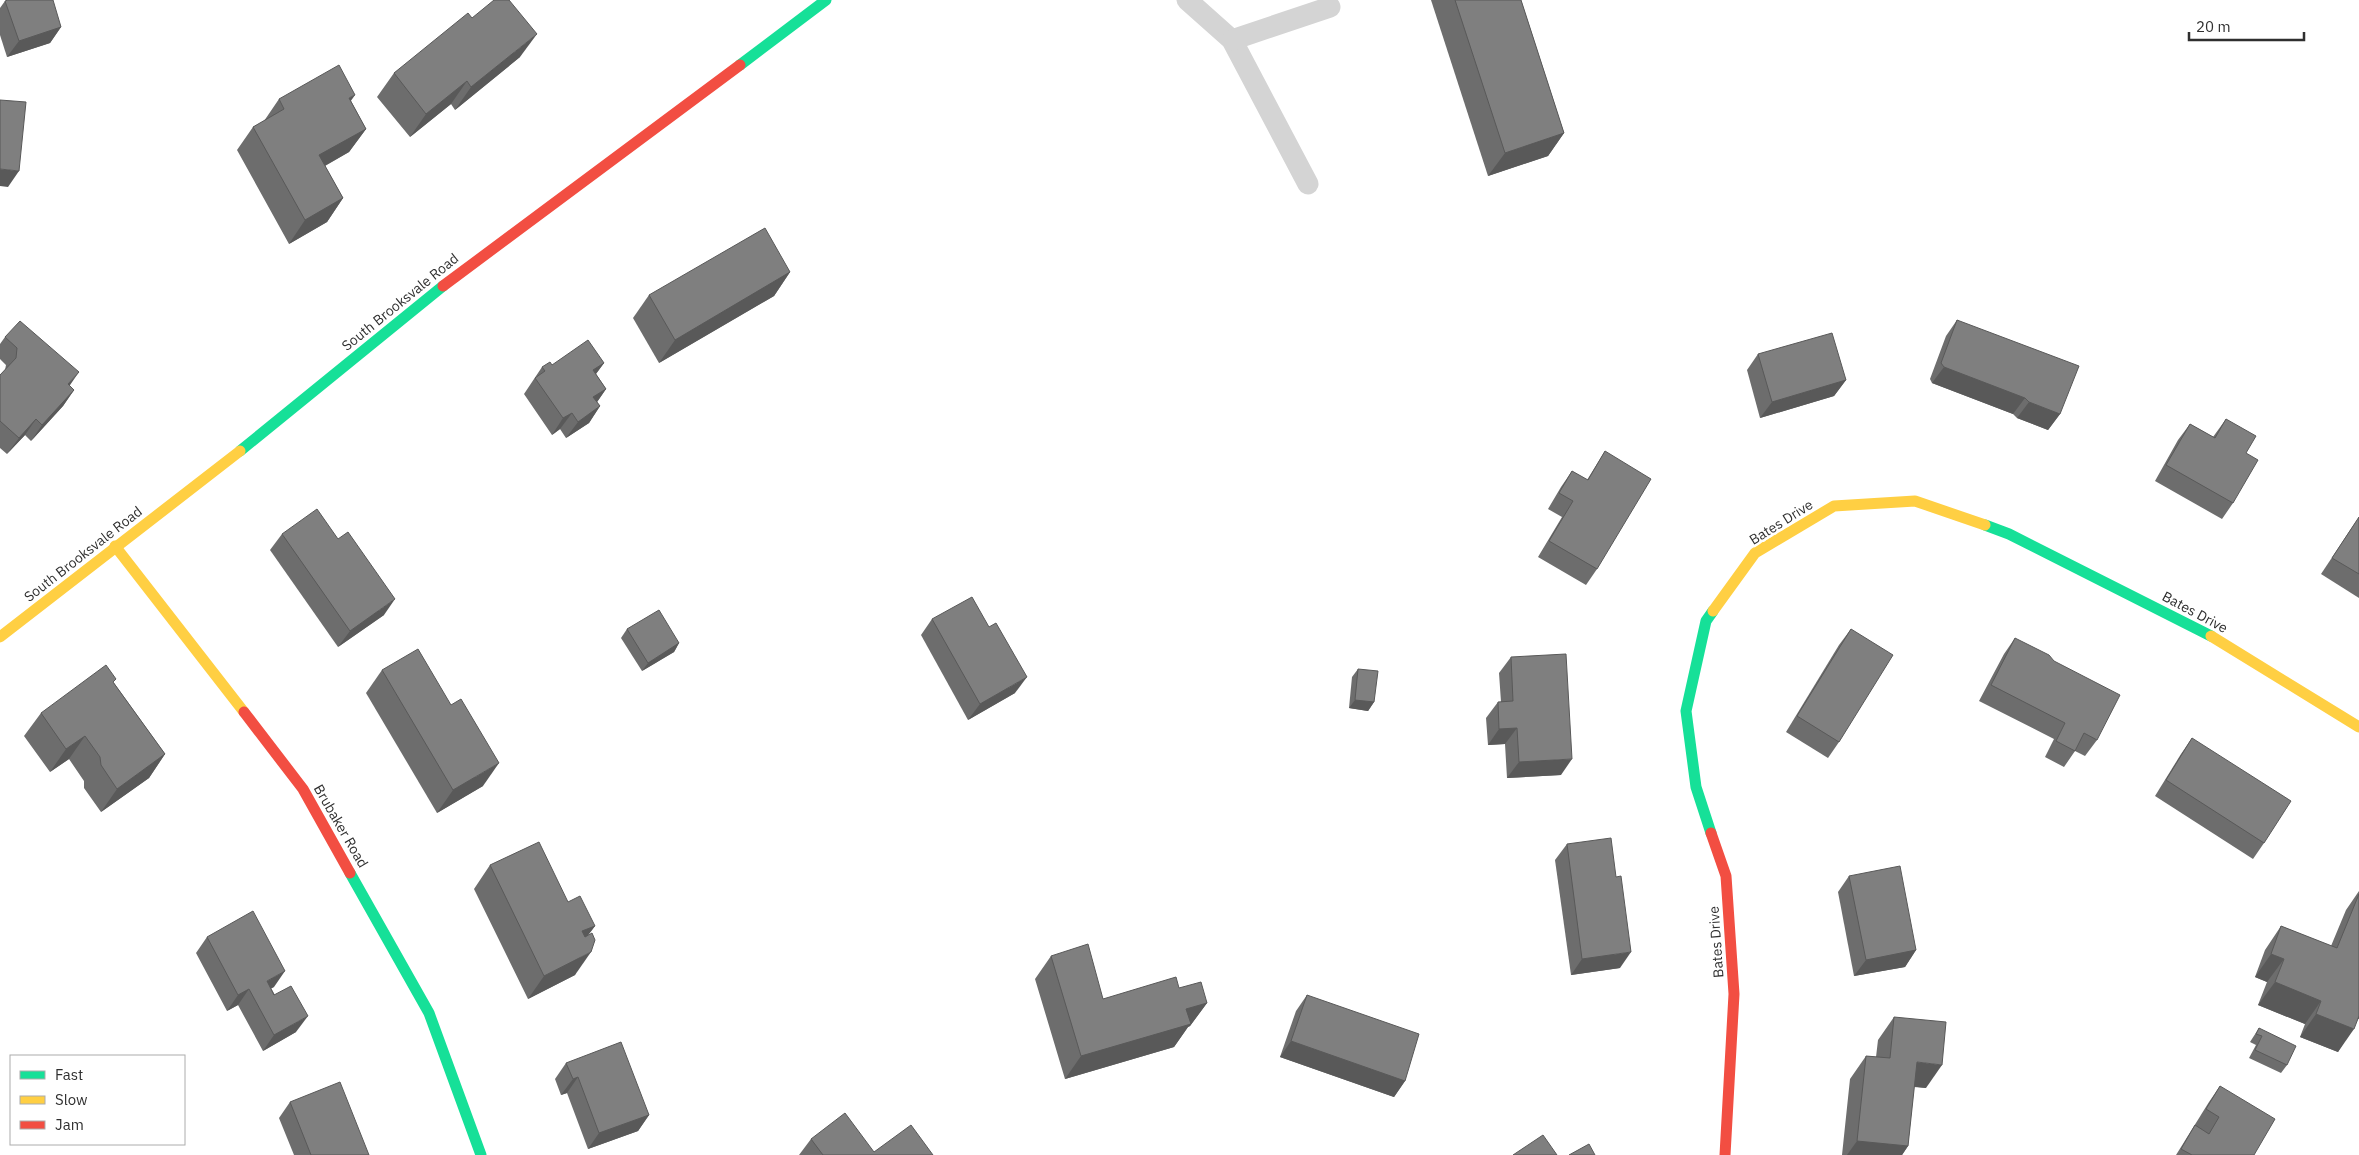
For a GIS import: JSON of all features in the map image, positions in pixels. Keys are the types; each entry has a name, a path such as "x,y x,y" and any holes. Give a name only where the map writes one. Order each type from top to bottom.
{"street":[{"name":"South Brooksvale Road","path":"0,637 115,546 233,457 459,273 619,156 826,0"},
{"name":"Bates Drive","path":"1724,1155 1734,994 1726,876 1696,787 1686,711 1706,621 1755,553 1834,506 1915,501 2009,534 2202,632 2359,727"},
{"name":"Brubaker Road","path":"115,546 303,788 429,1013 481,1155"}],"lane":[{"path":"1187,0 1232,40 1308,184"},
{"path":"1232,40 1330,7"}],"building":[{"path":"53,0 61,27 19,41 5,1"},
{"path":"494,0 509,0 537,34 471,87 467,81 426,114 394,73 468,13 472,18"},
{"path":"1455,0 1521,0 1564,133 1505,153"},
{"path":"339,65 355,95 349,98 366,129 319,155 343,198 305,220 253,127 284,109 279,99"},
{"path":"0,100 26,102 19,171 0,169"},
{"path":"765,228 790,272 675,340 649,295"},
{"path":"1957,320 2079,366 2060,414 2029,402 2025,398 1944,367 1941,363"},
{"path":"20,321 79,372 68,384 74,390 42,425 36,419 19,438 0,421 0,375 16,358 17,348 5,337"},
{"path":"1832,333 1846,380 1772,402 1758,354"},
{"path":"588,340 604,363 593,370 606,389 593,397 600,406 578,422 572,413 563,418 535,378 545,371 542,367 550,362 552,365"},
{"path":"2226,419 2256,436 2246,453 2258,460 2233,503 2166,465 2190,424 2215,438"},
{"path":"1605,451 1651,479 1597,569 1549,541 1573,501 1559,493 1572,471 1588,480"},
{"path":"317,509 338,539 348,532 395,599 350,631 282,534"},
{"path":"2359,517 2359,574 2332,558"},
{"path":"972,597 989,627 996,623 1027,677 980,704 932,619"},
{"path":"659,610 679,643 648,663 627,629"},
{"path":"1851,629 1893,655 1839,742 1797,716"},
{"path":"2015,638 2049,655 2054,661 2120,695 2097,740 2084,733 2075,751 2056,741 2065,723 1991,685"},
{"path":"418,649 451,705 461,699 499,763 453,790 382,670"},
{"path":"1566,654 1572,759 1519,762 1517,728 1499,729 1498,702 1513,701 1511,657"},
{"path":"106,665 116,679 113,682 165,754 117,789 101,765 100,757 85,736 66,749 41,713"},
{"path":"1358,669 1378,671 1374,702 1355,700"},
{"path":"2192,738 2291,801 2264,843 2166,780"},
{"path":"1611,838 1616,877 1621,876 1631,952 1582,959 1567,844"},
{"path":"539,842 568,902 580,896 595,926 582,931 585,937 592,933 595,940 591,952 544,976 490,865"},
{"path":"1900,866 1916,950 1866,960 1849,876"},
{"path":"2359,894 2359,1016 2354,1029 2316,1014 2321,1001 2275,982 2284,959 2271,954 2281,926 2337,948"},
{"path":"253,911 285,971 267,981 274,995 291,986 308,1016 274,1035 249,989 238,995 207,937"},
{"path":"1088,944 1103,999 1176,977 1179,988 1201,982 1207,1003 1186,1009 1191,1024 1081,1056 1051,956"},
{"path":"1307,995 1419,1034 1405,1081 1291,1041"},
{"path":"1894,1017 1946,1022 1942,1065 1917,1062 1908,1146 1857,1141 1866,1056 1890,1058"},
{"path":"2259,1028 2296,1046 2287,1065 2255,1050 2262,1036 2256,1034"},
{"path":"621,1042 649,1115 599,1133 578,1077 573,1079 566,1063"},
{"path":"340,1082 369,1155 311,1155 290,1102"},
{"path":"2220,1086 2275,1119 2254,1155 2192,1155 2181,1149 2195,1125 2209,1134 2219,1117 2206,1109"},
{"path":"845,1113 874,1152 911,1125 933,1155 823,1155 811,1139"},
{"path":"1543,1135 1557,1155 1513,1155"},
{"path":"1589,1144 1595,1155 1569,1155"}],"traffic: fast":[{"path":"740,65 826,0"},
{"path":"240,451 443,286"},
{"path":"1985,525 2009,534 2211,636"},
{"path":"1711,833 1696,787 1686,711 1706,621 1713,611"},
{"path":"350,873 429,1013 481,1155"}],"traffic: slow":[{"path":"0,637 240,451"},
{"path":"1713,611 1755,553 1834,506 1915,501 1985,525"},
{"path":"115,546 244,712"},
{"path":"2211,636 2359,727"}],"traffic: jam":[{"path":"443,286 740,65"},
{"path":"244,712 303,789 350,873"},
{"path":"1711,833 1726,876 1734,994 1725,1155"}]}
